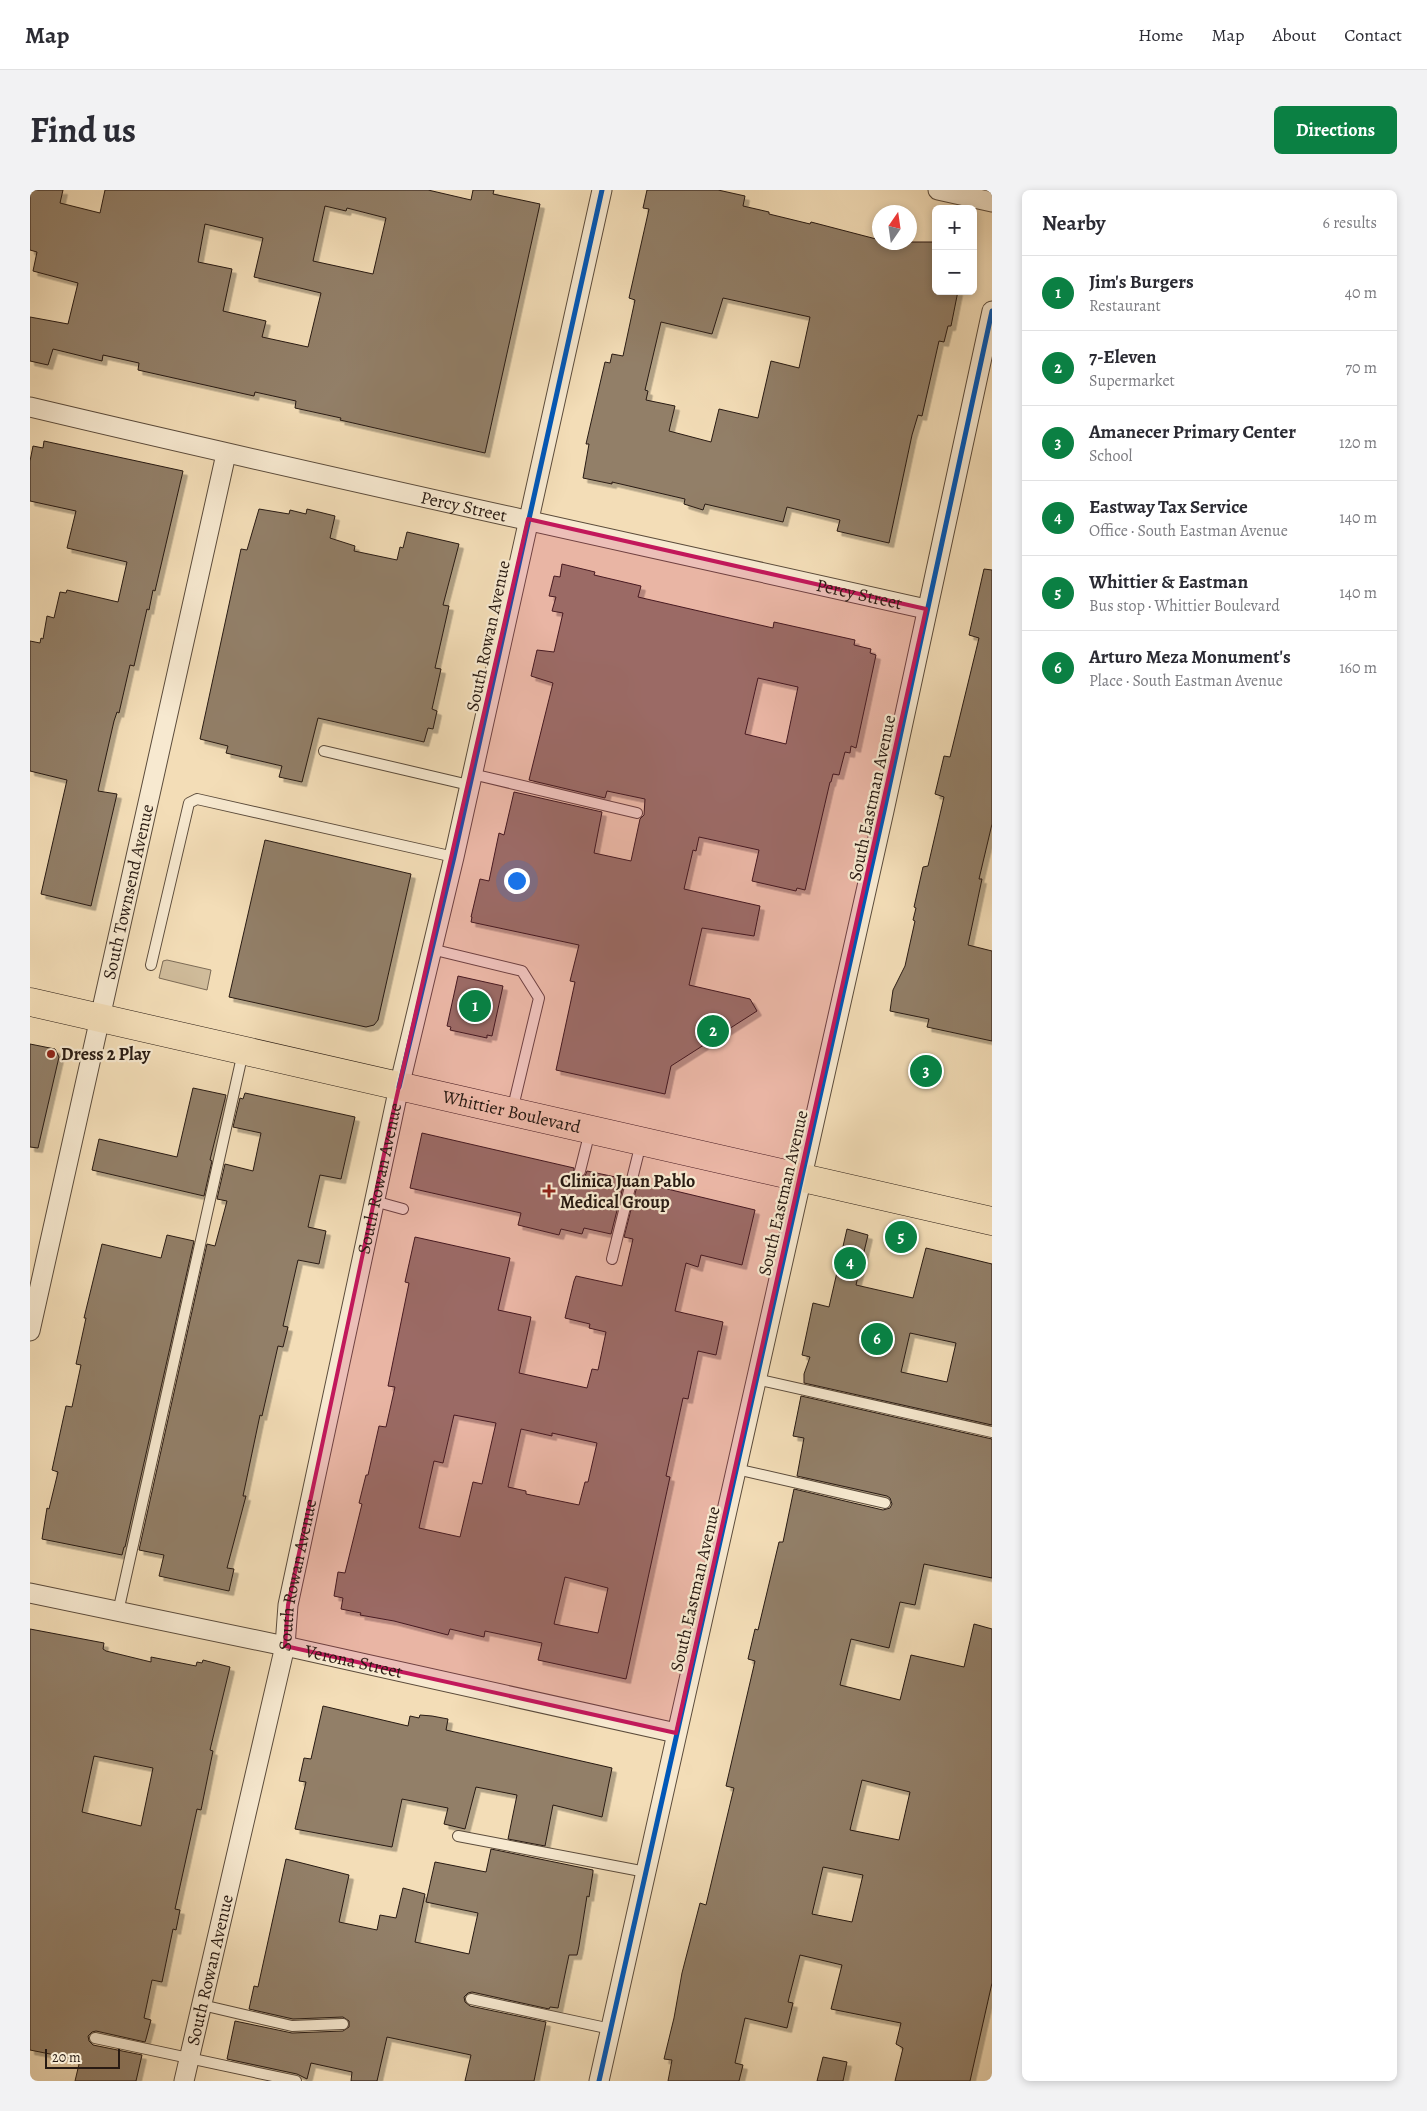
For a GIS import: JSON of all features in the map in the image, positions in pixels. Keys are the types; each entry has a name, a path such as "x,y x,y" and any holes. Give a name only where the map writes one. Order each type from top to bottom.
{"main road":[{"name":"Whittier Boulevard","path":"30,1002 992,1221"}],"street":[{"name":"South Rowan Avenue","path":"184,2081 285,1646 288,1605 398,1087 454,857 602,190"},
{"path":"938,190 992,202"},
{"name":"South Eastman Avenue","path":"599,2081 884,811 926,609 992,311"},
{"name":"Percy Street","path":"30,407 226,454 528,519 926,609"},
{"name":"South Townsend Avenue","path":"30,1330 98,1018 226,454"},
{"name":"Verona Street","path":"30,1593 285,1646 676,1733"}],"lane":[{"path":"324,751 637,813"},
{"path":"151,964 189,803 197,799 454,857"},
{"path":"431,949 522,971 538,998 512,1112"},
{"path":"118,1612 243,1051"},
{"path":"580,1171 590,1130"},
{"path":"612,1259 641,1142"},
{"path":"374,1201 403,1209"},
{"path":"756,1379 992,1432"},
{"path":"736,1469 885,1503"},
{"path":"458,1836 646,1872"},
{"path":"471,1999 611,2029"},
{"path":"202,2005 292,2026 344,2024"},
{"path":"95,2038 296,2081"}],"highlighted area":[{"path":"528,519 926,609 676,1733 285,1646 288,1605 390,1126"}],"shaded area":[{"path":"167,960 211,970 207,990 159,978 163,961"}],"building":[{"path":"30,190 63,190 60,203 100,213 105,190 428,190 471,200 473,190 494,190 493,194 540,204 485,453 295,408 296,401 255,392 254,396 138,370 139,363 103,355 102,361 53,349 48,365 30,361 30,317 68,324 78,283 33,271 37,252 30,250","holes":["325,206 346,211 347,208 386,218 373,274 313,261","205,224 263,238 254,277 321,293 308,347 262,337 266,321 223,311 232,269 198,262"]},
{"path":"647,190 718,190 745,196 743,206 769,212 769,214 810,224 811,222 872,238 872,250 917,250 917,242 932,242 932,295 957,295 951,326 948,326 944,342 939,341 922,416 918,415 912,435 889,543 837,531 840,520 787,507 783,522 705,504 703,510 684,504 685,499 612,482 612,484 583,478 589,444 586,444 605,362 610,363 612,354 623,356 635,300 629,298 649,209 643,208","holes":["723,298 810,317 799,368 771,361 758,418 719,409 711,442 669,431 675,406 646,400 648,391 645,390 661,322 712,334"]},
{"path":"44,441 183,471 155,591 153,590 149,610 147,609 134,666 130,665 119,713 117,712 114,721 98,791 117,794 91,906 41,894 67,780 30,771 30,641 40,643 41,638 43,639 47,616 54,618 60,592 66,593 67,590 118,602 127,562 67,548 76,511 30,501 30,461 33,446 43,448"},
{"path":"259,509 289,514 290,510 306,514 307,509 335,516 330,538 355,546 354,551 397,560 400,547 403,548 407,532 459,544 443,605 449,606 435,668 441,669 432,709 437,711 433,729 428,728 424,742 318,718 302,782 279,777 282,766 226,753 228,746 200,739 241,549 247,550"},
{"path":"562,564 595,572 594,575 641,586 638,597 773,628 774,622 855,640 854,645 871,649 870,653 876,655 856,748 851,746 850,753 845,752 839,775 833,774 830,782 805,890 797,888 796,891 752,881 759,850 699,837 696,851 693,850 684,889 760,906 754,936 702,928 689,985 750,999 757,1011 671,1066 665,1094 556,1070 575,982 570,981 579,945 471,922 480,879 489,881 499,833 504,835 514,792 602,812 594,853 631,861 640,819 644,815 645,799 607,791 605,798 529,780 553,683 531,676 537,650 554,652 563,613 552,611 556,597 549,596 554,576 560,577","holes":["758,678 798,687 786,744 745,734"]},
{"path":"984,569 992,570 992,824 979,879 982,879 968,945 992,951 992,1041 927,1027 929,1019 890,1011 893,990 905,966 915,921 913,920 916,908 914,907 923,867 928,866 944,797 935,794 944,756 950,757 979,638 969,635"},
{"path":"265,840 411,874 378,1020 374,1025 366,1027 229,997"},
{"path":"458,976 503,986 492,1036 487,1035 487,1038 450,1030 451,1027 447,1026"},
{"path":"30,1044 55,1049 59,1057 38,1148 30,1147"},
{"path":"193,1088 226,1095 210,1160 212,1161 204,1196 92,1170 99,1139 177,1157"},
{"path":"245,1093 355,1117 341,1179 320,1175 308,1227 326,1231 319,1264 298,1260 283,1326 288,1327 283,1347 278,1346 262,1416 260,1415 243,1496 246,1496 227,1568 234,1569 229,1591 159,1576 164,1555 139,1550 207,1244 215,1246 227,1201 217,1199 225,1164 253,1171 261,1133 233,1127 240,1098 243,1099"},
{"path":"422,1133 574,1168 574,1173 579,1178 585,1176 587,1171 625,1179 611,1234 584,1228 582,1234 561,1229 559,1235 518,1225 521,1213 410,1188"},
{"path":"638,1182 755,1210 742,1265 701,1255 698,1267 686,1263 675,1311 723,1322 716,1355 698,1351 688,1399 683,1398 666,1476 670,1477 626,1679 538,1660 542,1643 485,1631 484,1637 450,1629 448,1635 341,1609 343,1598 334,1596 338,1572 345,1573 362,1504 359,1503 366,1475 368,1475 379,1426 386,1427 395,1387 388,1386 409,1283 405,1282 415,1237 510,1258 498,1310 531,1317 519,1373 587,1388 592,1369 598,1370 606,1332 589,1328 590,1324 565,1318 574,1281 576,1276 622,1286 633,1239 624,1237","holes":["454,1415 496,1423 482,1484 473,1482 460,1537 419,1528 434,1461 443,1463","521,1429 552,1436 552,1433 597,1443 588,1482 585,1482 579,1505 526,1494 526,1491 508,1487","565,1577 608,1588 598,1633 554,1624"]},
{"path":"847,1229 868,1235 856,1285 913,1298 926,1248 992,1264 992,1425 804,1383 804,1374 810,1357 802,1355 813,1303 829,1307","holes":["910,1333 956,1343 947,1382 901,1372"]},
{"path":"167,1235 194,1241 122,1555 42,1539 47,1508 49,1509 58,1472 52,1470 66,1406 72,1407 81,1365 76,1364 86,1318 84,1318 102,1244 161,1258"},
{"path":"801,1396 992,1439 992,1578 924,1564 915,1605 900,1602 889,1648 851,1639 840,1685 900,1700 911,1655 964,1667 974,1624 992,1629 992,1983 970,2081 895,2081 903,2048 896,2044 901,2023 831,2009 842,1965 800,1955 788,2002 793,2003 787,2028 745,2018 735,2063 743,2065 739,2081 668,2081 672,2060 664,2059 682,1973 700,1903 706,1905 734,1788 726,1786 755,1661 748,1659 755,1629 758,1630 779,1542 783,1542 794,1489 883,1510 890,1508 892,1504 887,1496 797,1476 804,1438 793,1436","holes":["862,1780 910,1792 899,1840 850,1830","823,1867 863,1875 852,1922 812,1914"]},
{"path":"30,1629 104,1643 103,1649 106,1651 151,1662 151,1657 196,1666 197,1662 202,1663 203,1660 230,1667 210,1750 213,1751 201,1810 197,1809 175,1909 180,1910 176,1930 173,1929 162,1982 152,1980 144,2018 151,2020 145,2042 96,2031 88,2036 89,2041 93,2045 142,2055 136,2081 75,2081 80,2060 30,2050","holes":["94,1756 153,1768 141,1826 82,1812"]},
{"path":"323,1706 408,1726 410,1716 419,1718 420,1715 448,1719 446,1730 612,1768 602,1817 553,1805 545,1846 508,1839 517,1795 476,1787 465,1829 444,1824 448,1808 402,1799 392,1847 295,1829 306,1782 299,1781 304,1758 311,1759"},
{"path":"491,1849 593,1870 577,1955 569,1955 558,2008 550,2007 549,2009 472,1992 464,1997 465,2002 470,2006 546,2022 534,2081 465,2081 471,2055 387,2037 377,2081 351,2081 352,2072 311,2063 307,2079 297,2074 227,2059 235,2021 292,2033 343,2031 349,2027 349,2021 343,2017 293,2019 249,2009 254,1986 258,1987 286,1859 349,1875 339,1922 377,1930 380,1915 396,1918 403,1888 425,1894 415,1942 469,1954 478,1913 426,1902 435,1862 486,1872"},
{"path":"823,2057 847,2062 843,2081 817,2081"}],"cycle path":[{"path":"399,1087 454,857 602,190"},
{"path":"599,2081 884,811 992,311"}],"place":[{"name":"Jim's Burgers","path":"475,1006"},
{"name":"7-Eleven","path":"713,1031"},
{"name":"Dress 2 Play","path":"51,1054"},
{"name":"Amanecer Primary Center","path":"926,1071"},
{"name":"Clinica Juan Pablo Medical Group","path":"549,1191"},
{"name":"Whittier & Eastman","path":"901,1237"},
{"name":"Eastway Tax Service","path":"850,1263"},
{"name":"Arturo Meza Monument's","path":"877,1339"}]}
